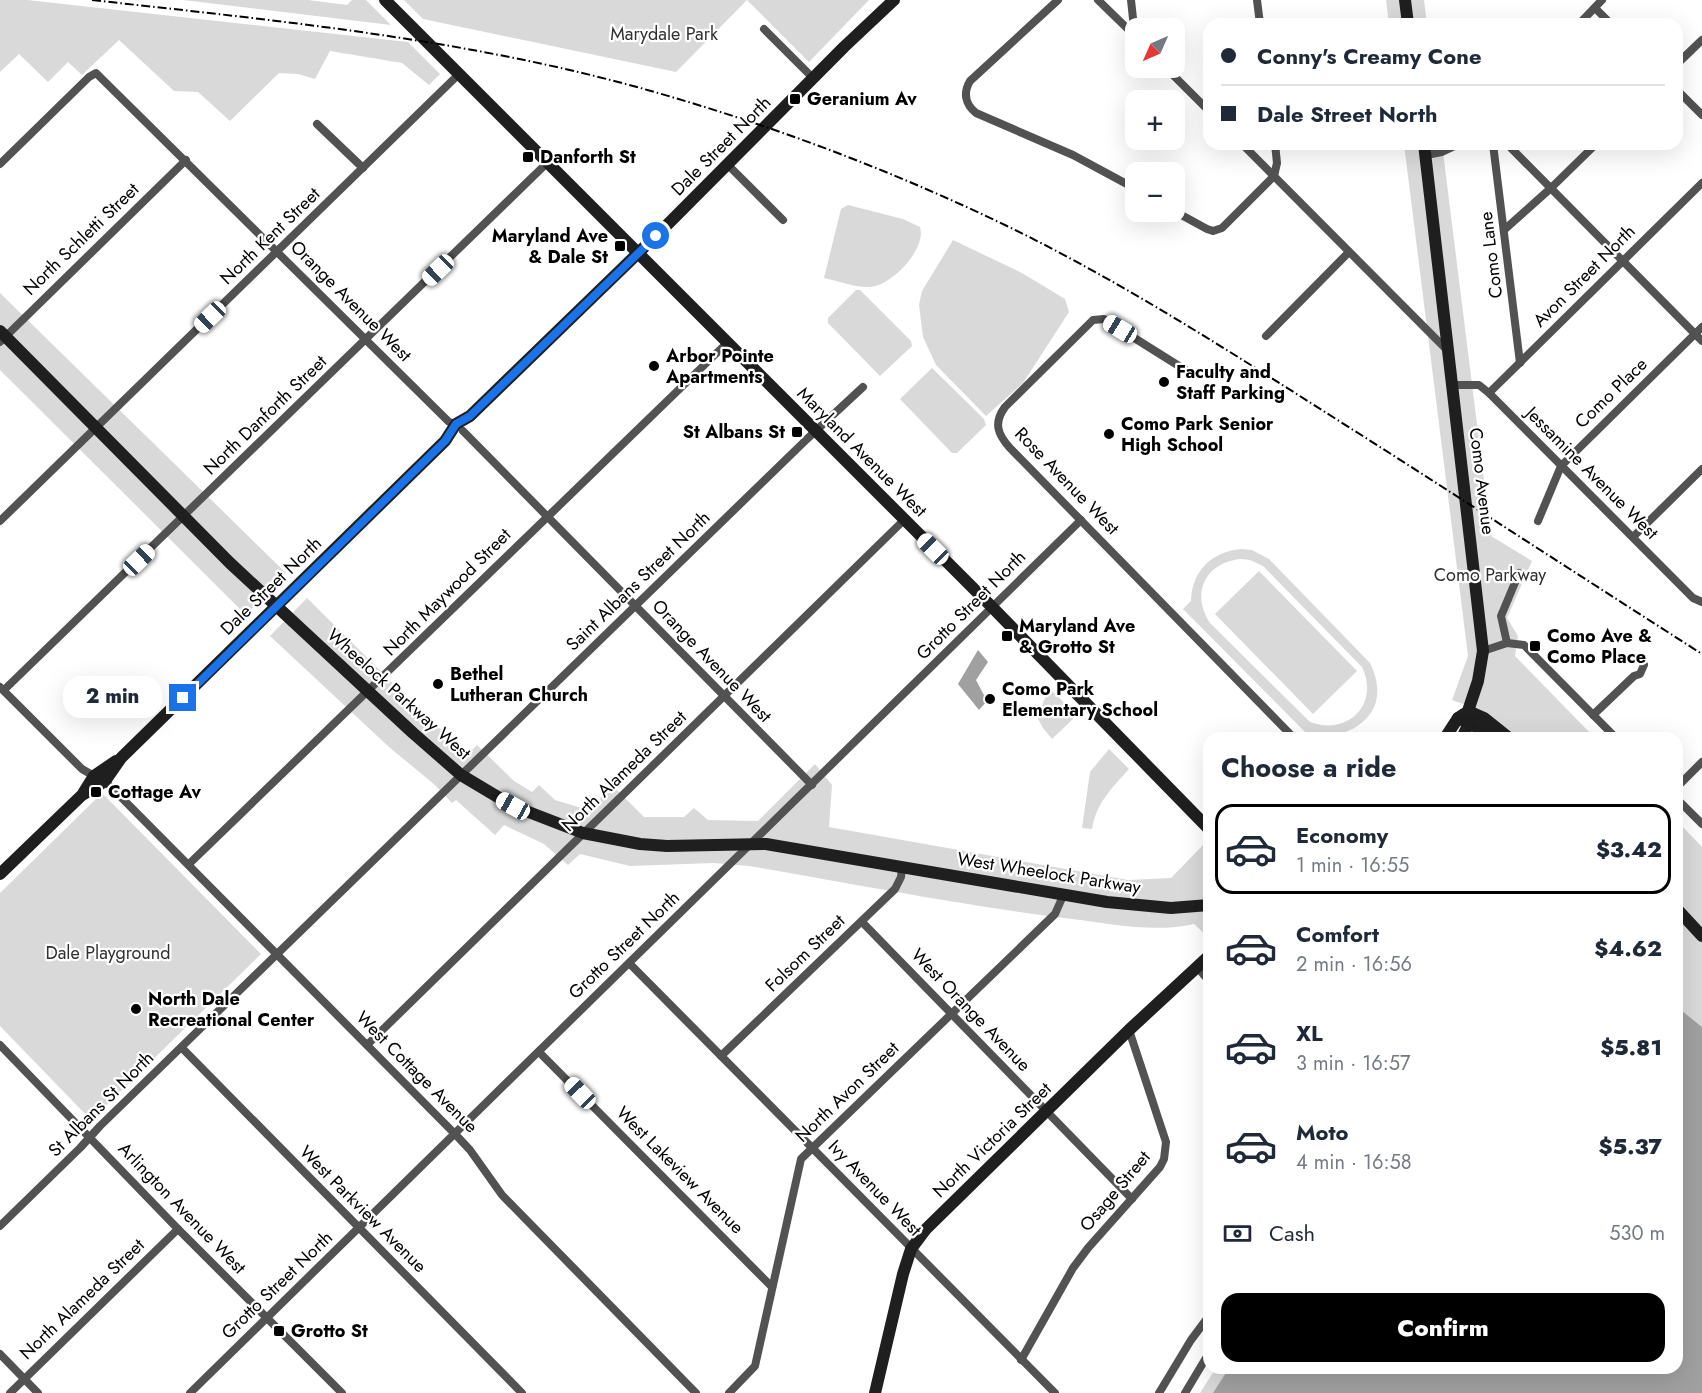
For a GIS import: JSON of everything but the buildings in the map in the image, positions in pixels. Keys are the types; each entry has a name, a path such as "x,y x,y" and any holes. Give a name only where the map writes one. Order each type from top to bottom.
{"street":[{"name":"Maryland Avenue West","path":"385,0 992,607 1203,823"},
{"name":"Dale Street North","path":"0,874 460,428 894,0"},
{"path":"1058,0 972,79 966,92 968,104 976,113 1073,155 1125,183"},
{"path":"1098,0 1125,27"},
{"path":"1131,0 1133,18"},
{"path":"1257,0 1259,18"},
{"path":"1404,0 1407,18"},
{"path":"1584,18 1602,0"},
{"path":"1594,8 1605,18"},
{"path":"764,29 813,78"},
{"path":"1683,58 1702,40"},
{"name":"Orange Avenue West","path":"0,164 89,76 96,73 449,422 460,428 812,785"},
{"name":"North Kent Street","path":"0,521 459,74"},
{"path":"1176,78 1203,105"},
{"path":"1683,96 1702,116"},
{"path":"317,124 363,168"},
{"path":"1248,150 1447,350"},
{"path":"1185,217 1207,230 1219,230 1274,176 1277,163 1276,150"},
{"path":"1425,150 1442,152 1446,150"},
{"name":"Como Avenue","path":"1425,150 1483,651 1478,681 1465,718"},
{"name":"Como Lane","path":"1494,150 1520,363"},
{"path":"1513,150 1702,341"},
{"path":"1504,230 1590,150"},
{"name":"North Schletti Street","path":"2,337 186,160"},
{"name":"North Danforth Street","path":"2,688 184,517 548,162"},
{"path":"727,164 783,220"},
{"name":"Avon Street North","path":"1489,393 1702,183"},
{"path":"1266,336 1350,252"},
{"name":"Rose Avenue West","path":"1187,371 1104,319 1094,320 999,415 997,424 999,433 1010,448 1288,732"},
{"name":"Como Place","path":"1538,521 1561,466 1702,327"},
{"name":"Wheelock Parkway West","path":"2,337 276,606 461,775 513,806 583,834 659,846 766,844 884,864"},
{"name":"North Maywood Street","path":"189,864 728,342"},
{"name":"Jessamine Avenue West","path":"1451,385 1479,385 1489,393 1693,598 1702,602"},
{"path":"816,431 863,387"},
{"name":"Saint Albans Street North","path":"277,954 816,431"},
{"path":"1632,537 1702,469"},
{"name":"North Alameda Street","path":"367,1045 904,520"},
{"name":"Grotto Street North","path":"190,1393 1081,520"},
{"path":"1507,643 1501,616 1519,573"},
{"path":"1483,651 1507,643 1524,645 1610,732"},
{"path":"1593,715 1634,676 1640,674 1644,664"},
{"name":"West Cottage Avenue","path":"2,688 82,768 99,778 189,864 455,1134 470,1150 502,1195 696,1393"},
{"path":"1463,732 1465,718"},
{"path":"1465,718 1484,732"},
{"path":"1451,732 1465,718 1484,718 1502,732"},
{"path":"1683,781 1702,762"},
{"path":"1683,805 1702,824"},
{"name":"West Wheelock Parkway","path":"884,864 1063,896 1140,907 1203,905"},
{"name":"Folsom Street","path":"721,1056 896,889 902,867"},
{"name":"North Avon Street","path":"729,1393 755,1366 801,1159 1055,914 1063,896"},
{"path":"1683,915 1702,936"},
{"name":"West Orange Avenue","path":"862,922 1132,1199"},
{"name":"St Albans St North","path":"0,1227 277,954"},
{"name":"North Victoria Street","path":"875,1393 903,1274 911,1249 926,1229 1129,1030 1203,962"},
{"name":"Ivy Avenue West","path":"630,963 1055,1393"},
{"path":"1197,967 1203,974"},
{"name":"Osage Street","path":"1021,1360 1073,1268 1160,1167 1166,1150 1166,1142 1129,1030"},
{"name":"Arlington Avenue West","path":"1,1048 342,1393"},
{"name":"West Parkview Avenue","path":"182,1048 522,1393"},
{"name":"West Lakeview Avenue","path":"539,1052 772,1287"},
{"name":"North Alameda Street","path":"10,1393 178,1229"},
{"path":"1159,1393 1203,1324"},
{"path":"0,1354 38,1393"},
{"path":"1185,1393 1203,1363"}],"green space":[{"path":"0,0 27,0 408,42 440,74 429,85 402,63 330,51 315,79 298,74 279,73 230,121 198,92 174,91 119,40 82,75 68,62 48,82 19,54 0,72"},
{"path":"183,0 308,0 347,5 352,0 366,0 391,25"},
{"name":"Marydale Park","path":"404,0 747,0 676,72 423,19"},
{"path":"747,0 869,0 809,62"},
{"path":"1386,0 1424,0 1426,18 1388,18"},
{"name":"Como Parkway","path":"1405,150 1443,150 1491,536 1532,561 1507,618 1518,636 1515,656 1589,732 1477,732 1488,713 1452,700 1468,656"},
{"path":"848,205 903,219 920,227 921,236 918,246 906,265 878,285 859,286 824,278 841,209"},
{"path":"953,240 1022,273 1065,299 1069,312 1023,383 986,416 936,365 923,337 919,305 922,291"},
{"path":"856,290 860,290 911,341 912,346 880,376 828,323 828,318"},
{"path":"0,293 286,573 246,615 0,370"},
{"path":"932,368 984,419 986,425 957,453 952,453 900,399"},
{"path":"1241,549 1252,550 1269,559 1370,663 1376,680 1377,695 1366,719 1344,732 1305,732 1183,609 1191,601 1195,580 1200,572 1206,564 1221,554","holes":["1241,559 1263,566 1362,667 1367,694 1357,714 1347,721 1336,725 1310,722 1210,623 1204,612 1201,601 1202,590 1205,581 1219,566"]},
{"path":"1259,571 1357,671 1313,714 1215,614"},
{"path":"307,598 433,723 470,752 477,745 514,781 532,792 539,785 555,800 588,810 613,786 644,817 684,817 694,808 708,820 758,821 815,764 832,785 829,827 1128,880 1171,878 1203,845 1203,932 1194,924 1149,928 1032,914 749,866 713,863 630,866 580,854 568,865 544,844 504,825 495,835 456,800 452,803 270,636"},
{"path":"1052,691 1075,713 1074,718 1052,739 1037,717 1045,698"},
{"path":"1109,749 1129,769 1101,804 1092,829 1082,828 1090,772"},
{"name":"Dale Playground","path":"102,793 261,954 91,1120 0,1026 0,893"},
{"path":"1683,827 1702,847 1702,1393 1200,1393 1212,1374 1683,1374"}],"shaded area":[{"path":"978,650 988,662 976,680 987,701 979,710 958,684"},
{"path":"1683,1012 1702,1027 1702,1393 1213,1393 1225,1374 1683,1374"}],"railway":[{"path":"92,0 304,24 513,58 651,91 742,119 877,168 1007,226 1133,294 1296,393 1702,654"}],"place":[{"name":"Geranium Av","path":"795,99"},
{"name":"Danforth St","path":"528,157"},
{"name":"Maryland Ave & Dale St","path":"620,246"},
{"name":"Arbor Pointe Apartments","path":"654,366"},
{"name":"Faculty and Staff Parking","path":"1164,382"},
{"name":"St Albans St","path":"797,432"},
{"name":"Como Park Senior High School","path":"1109,434"},
{"name":"Maryland Ave & Grotto St","path":"1007,636"},
{"name":"Como Ave & Como Place","path":"1535,646"},
{"name":"Bethel Lutheran Church","path":"438,684"},
{"name":"Como Park Elementary School","path":"990,699"},
{"name":"Cottage Av","path":"96,792"},
{"name":"North Dale Recreational Center","path":"136,1009"},
{"name":"Grotto St","path":"279,1331"}],"route":[{"path":"183,698 445,441 456,424 470,416 656,236"}]}
